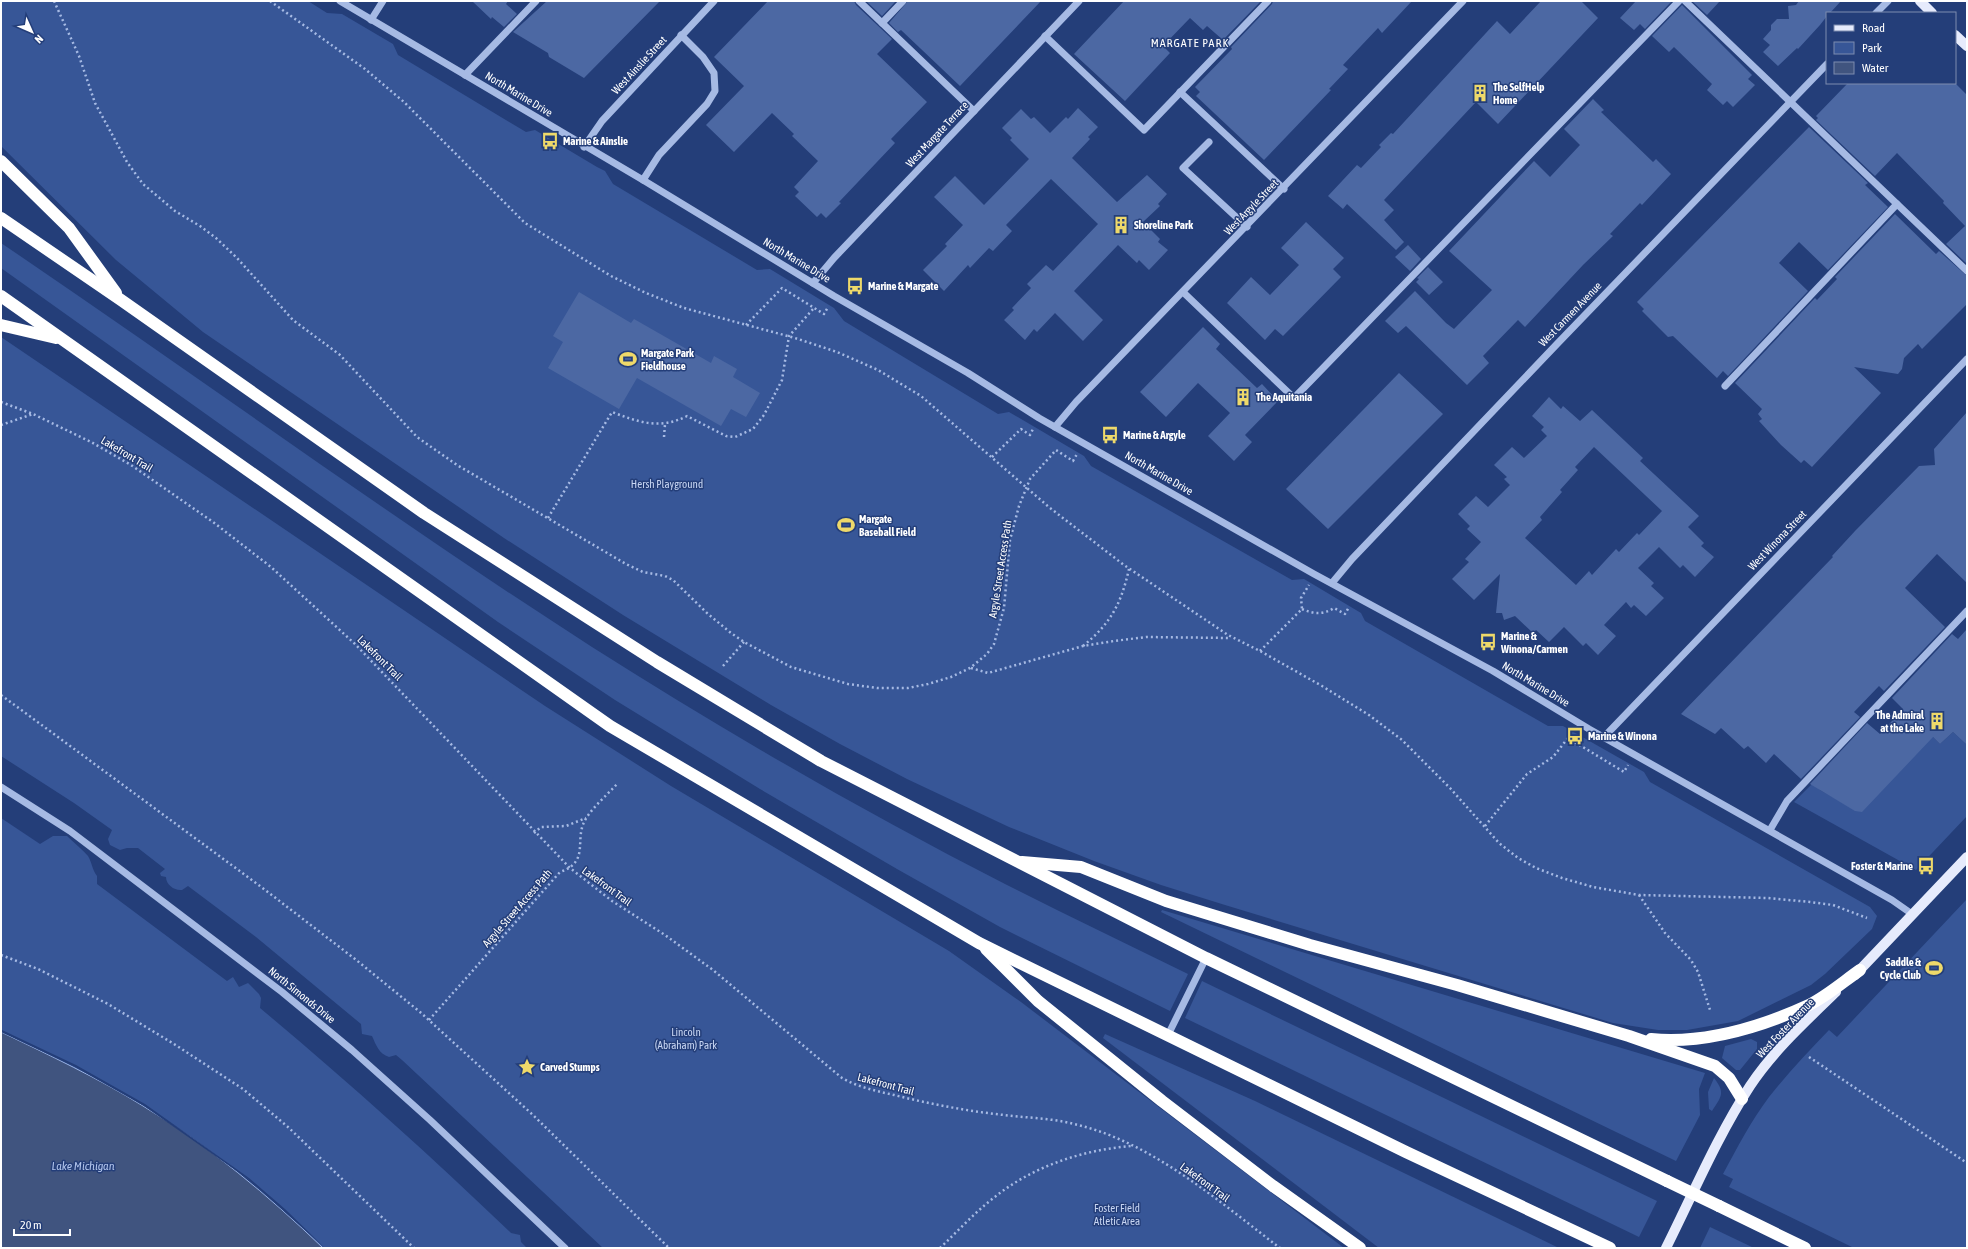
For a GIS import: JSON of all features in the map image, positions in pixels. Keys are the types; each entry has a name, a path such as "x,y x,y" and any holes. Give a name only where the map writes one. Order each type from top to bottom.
{"highway":[{"path":"1,161 69,228 121,300"},
{"path":"1,218 121,300 424,513 650,658 821,761 1206,958 1805,1248"},
{"path":"1,296 61,340 610,726 980,943 1406,1152 1610,1248"},
{"path":"1,325 61,340"},
{"path":"1017,862 1082,867 1166,901 1310,945 1457,985 1629,1036 1715,1066 1729,1078 1742,1099"},
{"path":"980,943 1044,1006 1273,1186 1360,1248"},
{"path":"1629,1036 1653,1039 1686,1040 1737,1030 1808,1005 1860,970"}],"main road":[{"path":"1920,1 1931,12"},
{"path":"1956,36 1967,46"},
{"name":"West Foster Avenue","path":"1666,1248 1742,1099 1754,1081 1803,1024 1860,970 1967,857"}],"street":[{"name":"North Marine Drive","path":"340,1 584,147 643,180 813,283 968,373 1055,427 1332,583 1493,671 1604,737 1892,900 1912,914"},
{"path":"371,20 383,1"},
{"path":"465,75 536,1"},
{"name":"West Ainslie Street","path":"584,147 602,121 680,35 714,1"},
{"path":"859,1 974,111"},
{"path":"882,23 902,1"},
{"name":"West Margate Terrace","path":"813,283 1079,1"},
{"path":"1045,36 1144,130 1268,1"},
{"name":"West Argyle Street","path":"1055,427 1076,402 1184,293 1463,1"},
{"path":"1184,293 1294,398 1679,1"},
{"path":"1685,1 1967,271"},
{"path":"1877,12 1888,1"},
{"path":"643,180 659,155 707,104 715,91 714,73 703,57 680,35"},
{"name":"West Carmen Avenue","path":"1332,583 1352,559 1540,360 1826,65"},
{"path":"1180,92 1284,189"},
{"path":"1209,142 1183,168 1247,227"},
{"path":"1724,386 1897,204"},
{"name":"West Winona Street","path":"1604,737 1967,359"},
{"path":"1770,830 1786,801 1967,611"},
{"name":"North Simonds Drive","path":"1,786 70,831 282,992 430,1120 565,1248"},
{"path":"1168,1035 1206,958"}],"path":[{"name":"Argyle Street Access Path","path":"54,1 79,56 95,103 127,162 143,184 175,211 200,226 221,243 237,258 293,320 340,355 416,437 457,465 626,564 643,572 665,576 673,580 708,614 744,642 785,664 848,684 869,687 908,688 951,677 970,668 987,654 994,644 1004,608 1010,540 1015,518 1030,479 1056,450 1073,461 1078,452"},
{"path":"270,1 383,83 404,102 472,172 525,223 541,234 611,276 646,293 684,308 790,336 837,352 878,370 921,396 1050,508 1130,570 1232,638 1260,651 1322,686 1369,715 1402,740 1450,788 1499,843 1518,858 1536,868 1593,887 1639,895 1768,898 1810,902 1833,905 1867,918"},
{"path":"746,325 782,288 824,314 830,305"},
{"path":"789,292 791,288"},
{"path":"548,518 612,412 642,422 665,424 686,416 726,436 735,437 753,429 764,415 782,380 790,336 814,308"},
{"name":"Lakefront Trail","path":"1,402 34,414 90,442 131,465 208,518 271,567 355,644 437,728 534,833 570,868 612,901 665,935 713,970 834,1072 849,1082 882,1093 922,1102 975,1111 1073,1123 1092,1129 1132,1146 1165,1164 1194,1183 1280,1248"},
{"path":"1,425 34,414"},
{"path":"664,437 665,424"},
{"path":"992,457 1021,428 1030,434 1034,426"},
{"path":"1083,646 1097,634 1116,610 1130,570"},
{"path":"1302,608 1301,598 1309,583"},
{"path":"1302,608 1319,613 1326,613 1334,608 1345,614 1350,606"},
{"path":"1260,651 1302,608"},
{"path":"970,668 988,673 1083,646 1146,637 1232,638"},
{"path":"723,666 744,642"},
{"path":"1,695 321,933 429,1020 533,1115 669,1248"},
{"path":"1485,826 1527,774 1553,757 1568,738 1624,772 1629,764"},
{"path":"1580,746 1582,742"},
{"name":"Argyle Street Access Path","path":"429,1020 560,872 570,868 578,860 581,836 586,818 617,784"},
{"path":"534,833 541,827 566,826 586,818"},
{"path":"1639,895 1665,933 1691,960 1698,972 1710,1010"},
{"path":"1,955 38,969 108,1004 242,1089 288,1127 414,1248"},
{"path":"1809,1057 1967,1163"},
{"path":"940,1248 986,1204 1004,1190 1023,1179 1078,1155 1132,1146"}],"green space":[{"name":"Hersh Playground","path":"1,1 308,1 327,13 342,14 393,44 398,55 526,132 535,130 605,171 613,184 757,270 770,269 834,308 844,321 998,414 1009,412 1084,456 1091,466 1292,580 1304,579 1361,613 1365,621 1548,726 1563,726 1644,772 1650,782 1870,907 1877,916 1872,929 1825,974 1811,985 1738,1021 1687,1030 1658,1030 1613,1023 1161,885 1094,861 1009,827 907,779 840,744 771,705 623,615 504,538 203,332 116,260 1,146"},
{"path":"1,243 369,498 517,598 642,679 744,740 900,829 1005,884 1188,974 1170,1011 1000,927 760,789 615,700 498,622 1,268"},
{"name":"Lincoln (Abraham) Park","path":"1,337 545,706 671,786 949,951 1021,1002 1344,1248 603,1248 402,1060 396,1055 389,1057 383,1054 378,1049 372,1036 362,1034 361,1024 256,937 188,886 182,890 177,890 171,887 166,880 166,877 161,876 160,873 165,869 138,848 127,848 120,850 110,845 108,839 112,830 74,803 1,756"},
{"path":"1953,732 1967,745 1967,816 1916,870 1794,802 1814,782 1820,790 1855,810 1930,734 1940,744"},
{"path":"1,818 40,844 53,836 67,836 88,856 97,876 97,884 227,981 233,977 239,987 248,983 261,998 260,1008 387,1118 511,1233 520,1235 521,1242 526,1247 533,1248 323,1248 248,1179 144,1106 1,1032"},
{"path":"1967,899 1967,1248 1854,1248 1729,1187 1733,1179 1723,1174 1750,1125 1776,1088 1829,1030 1837,1037"},
{"path":"1162,910 1705,1073 1699,1089 1700,1115 1676,1161 1161,912"},
{"path":"1202,981 1657,1201 1639,1237 1185,1018"},
{"path":"1105,1034 1255,1101 1559,1248 1379,1248 1103,1038"},
{"path":"1751,1039 1757,1042 1757,1049 1740,1070 1736,1070 1722,1058 1725,1046"},
{"path":"1714,1078 1718,1083 1721,1095 1712,1111 1709,1109 1708,1092"},
{"path":"1710,1227 1754,1248 1700,1248"}],"water":[{"name":"Lake Michigan","path":"1,1032 91,1076 167,1121 237,1172 281,1209 323,1248 1,1248"}],"pier":[{"path":"2,1030 76,1065 145,1104 249,1178 285,1209 325,1248 248,1179 144,1106 75,1067 1,1032"}],"building":[{"path":"472,1 508,1 506,4 517,14 504,27 492,17 491,19"},
{"path":"547,1 660,1 584,78 549,57 548,53 513,32"},
{"path":"768,1 854,1 856,5 892,39 877,54 927,102 891,139 895,143 839,202 841,203 826,218 821,213 817,217 795,196 799,192 794,187 818,161 792,136 794,134 772,113 734,152 706,125 744,86 714,57"},
{"path":"866,1 896,1 882,16"},
{"path":"908,1 1041,1 960,86 901,30 898,32 889,23"},
{"path":"1124,1 1261,1 1223,40 1207,26 1203,30 1190,18 1163,46 1170,53 1125,101 1074,54"},
{"path":"1273,1 1412,1 1382,33 1378,28 1343,65 1348,69 1329,89 1331,90 1264,160 1196,96 1200,92 1195,87 1232,49 1231,47 1272,4"},
{"name":"The SelfHelp Home","path":"1541,1 1581,1 1598,18 1498,124 1476,102 1384,200 1394,210 1384,220 1404,242 1396,250 1347,204 1343,209 1328,196 1357,165 1361,168 1381,147 1379,145 1391,133 1393,134 1497,21 1510,34"},
{"path":"1636,1 1672,1 1645,29 1640,24 1634,30 1620,18"},
{"path":"1692,1 1720,1 1707,15"},
{"path":"1799,1 1841,1 1831,12 1826,12 1826,17 1820,25 1798,49 1797,48 1778,66 1763,52 1770,45 1763,39 1771,30 1771,25 1777,19 1789,19 1788,6 1796,5"},
{"path":"1682,5 1752,75 1748,79 1755,85 1733,107 1727,101 1723,105 1707,90 1712,84 1674,47 1669,52 1652,36"},
{"path":"1847,84 1956,84 1967,95 1967,264 1946,244 1965,226 1943,203 1944,201 1897,153 1875,176 1816,120 1818,118 1816,116"},
{"path":"1593,99 1604,110 1601,112 1653,162 1656,159 1671,174 1642,205 1640,203 1610,234 1613,236 1583,265 1525,327 1518,320 1483,356 1489,363 1467,385 1406,326 1398,333 1385,321 1415,291 1446,323 1454,329 1492,290 1449,251 1534,161 1550,177 1580,145 1564,129"},
{"name":"Shoreline Park","path":"1078,108 1098,127 1088,137 1090,139 1072,158 1117,202 1147,175 1167,194 1158,204 1160,206 1143,222 1160,239 1158,242 1168,250 1149,270 1139,260 1137,263 1118,245 1074,291 1103,320 1083,341 1055,313 1037,332 1034,329 1025,340 1004,320 1014,310 1012,308 1031,288 1027,284 1046,265 1053,271 1098,224 1051,179 1006,225 1012,231 993,251 989,248 970,268 968,265 944,291 923,270 947,246 945,244 963,225 934,197 955,176 984,205 1029,159 1010,140 1012,138 1002,128 1021,109 1031,119 1034,117 1050,133 1066,117 1068,119"},
{"path":"1809,127 1868,183 1865,185 1888,207 1828,270 1799,242 1779,263 1808,291 1728,376 1723,371 1717,378 1673,336 1668,337 1642,311 1644,309 1637,302"},
{"path":"1895,214 1936,254 1939,251 1967,276 1967,304 1922,349 1918,344 1904,358 1902,369 1898,374 1854,367 1881,393 1812,467 1804,460 1801,463 1781,445 1759,421 1762,419 1758,414 1762,409 1735,383 1815,298 1817,300 1837,279 1835,277"},
{"path":"1306,222 1344,258 1333,269 1341,277 1283,336 1275,329 1265,340 1227,303 1251,277 1270,295 1299,265 1281,248"},
{"path":"1408,245 1421,259 1410,271 1395,257"},
{"path":"1428,267 1443,282 1429,295 1416,282 1419,279 1417,278"},
{"name":"Margate Park Fieldhouse","path":"579,292 631,323 634,319 711,363 714,356 737,369 733,377 760,393 746,417 731,409 721,426 637,378 619,409 548,368 563,342 553,336"},
{"name":"The Aquitania","path":"1203,327 1220,344 1216,349 1257,388 1262,384 1278,401 1245,435 1252,442 1234,461 1208,436 1230,413 1198,383 1166,417 1140,392"},
{"path":"1399,373 1443,414 1328,529 1286,489"},
{"path":"1549,397 1561,409 1563,406 1580,421 1592,410 1643,458 1640,461 1699,516 1688,527 1704,543 1701,546 1714,557 1695,577 1683,565 1680,568 1659,547 1638,568 1654,583 1651,586 1664,598 1646,616 1634,605 1631,608 1626,602 1604,625 1616,636 1598,655 1586,643 1583,646 1564,627 1549,642 1536,630 1533,633 1515,616 1504,620 1502,613 1496,613 1500,574 1474,600 1452,579 1469,562 1465,559 1481,542 1467,529 1470,526 1458,514 1476,496 1488,507 1510,485 1504,479 1507,477 1494,465 1512,447 1524,458 1547,436 1541,430 1544,427 1532,416","holes":["1594,447 1662,511 1639,535 1637,533 1619,552 1616,549 1592,575 1589,571 1576,585 1525,538 1542,520 1540,517 1562,492 1560,490 1578,470 1575,467"]},
{"path":"1967,412 1967,583 1937,554 1905,588 1945,627 1884,691 1879,686 1854,712 1860,717 1801,779 1774,754 1766,763 1748,746 1744,749 1721,728 1715,734 1681,714 1919,466 1935,465 1934,449"},
{"name":"The Admiral at the Lake","path":"1967,629 1967,745 1953,732 1940,744 1933,737 1862,812 1855,811 1810,784 1867,723 1880,734 1903,709 1892,698 1952,634 1958,639"}],"place":[{"name":"The SelfHelp Home","path":"1480,93"},
{"name":"Marine & Ainslie","path":"550,141"},
{"name":"Shoreline Park","path":"1121,225"},
{"name":"Marine & Margate","path":"855,286"},
{"name":"Margate Park Fieldhouse","path":"628,359"},
{"name":"The Aquitania","path":"1243,397"},
{"name":"Marine & Argyle","path":"1110,435"},
{"name":"Margate Baseball Field","path":"846,525"},
{"name":"Marine & Winona/Carmen","path":"1488,642"},
{"name":"The Admiral at the Lake","path":"1937,721"},
{"name":"Marine & Winona","path":"1575,736"},
{"name":"Foster & Marine","path":"1926,866"},
{"name":"Saddle & Cycle Club","path":"1934,968"},
{"name":"Carved Stumps","path":"527,1067"}],"district":[{"name":"MARGATE PARK","path":"1190,43"}],"park label":[{"name":"Foster Field Atletic Area","path":"1117,1214"}]}
